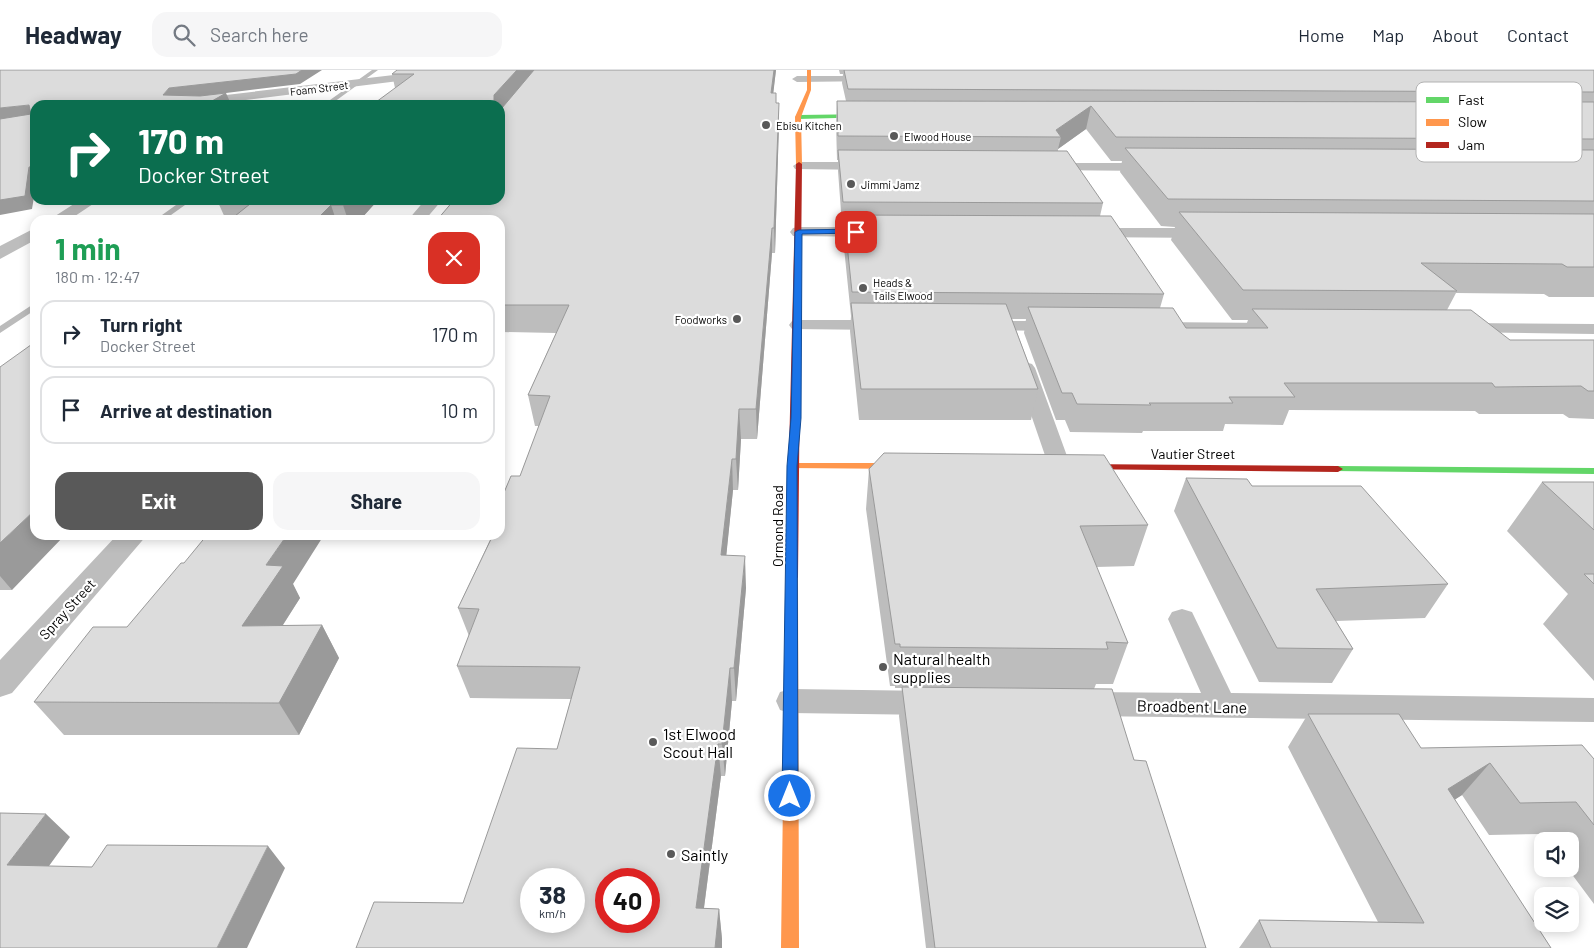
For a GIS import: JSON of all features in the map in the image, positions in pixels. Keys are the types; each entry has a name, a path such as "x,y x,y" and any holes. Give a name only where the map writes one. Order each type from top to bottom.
{"street":[{"name":"Foam Street","path":"218,100 463,70"},
{"name":"Ormond Road","path":"790,948 792,466 796,418 800,166 800,111 797,95 803,74"},
{"path":"252,100 261,95"},
{"path":"800,111 884,116"},
{"path":"66,215 82,205"},
{"path":"420,215 430,205"},
{"path":"799,232 895,232"},
{"path":"1065,233 1225,233"},
{"path":"0,254 30,236"},
{"path":"792,466 922,466"},
{"name":"Vautier Street","path":"1055,467 1594,471"},
{"name":"Spray Street","path":"0,683 129,540"}],"lane":[{"path":"803,74 886,79"},
{"path":"800,166 880,166"},
{"path":"1029,167 1168,168"},
{"path":"798,325 900,326"},
{"path":"970,326 1015,341 1079,326"},
{"path":"1138,327 1297,328"},
{"path":"1445,328 1594,329"},
{"path":"1015,341 1055,467"},
{"path":"1182,620 1222,706"},
{"path":"791,701 958,703"},
{"name":"Broadbent Lane","path":"1055,704 1594,710"}],"building":[{"path":"0,70 302,70 296,74 169,88 163,95 200,96 226,93 214,100 30,100 30,110 29,105 0,108"},
{"path":"397,70 517,70 494,95 494,100 379,100 414,74 392,74"},
{"path":"534,70 774,70 771,93 776,93 776,103 779,103 774,228 772,228 756,409 739,409 736,459 732,459 721,555 745,556 734,668 730,668 722,744 718,744 696,908 719,909 715,948 356,948 374,902 463,903 517,748 557,749 580,667 457,666 479,609 458,608 491,540 505,540 505,490 511,476 520,476 550,396 528,395 569,305 505,305 505,215 441,215 450,205 505,205 505,104"},
{"path":"844,70 1594,70 1594,92 1582,92 1582,82 1416,82 1416,91 848,89"},
{"path":"837,101 1416,102 1416,138 1116,137 1091,106 1056,130 1061,137 838,136"},
{"path":"1582,102 1594,102 1594,139 1582,139"},
{"path":"30,114 30,167 25,196 0,200 0,119"},
{"path":"1125,148 1416,149 1416,162 1582,162 1582,150 1594,150 1594,201 1168,199"},
{"path":"838,150 1067,151 1103,203 843,202"},
{"path":"249,205 331,205 321,215 236,215"},
{"path":"1179,212 1594,214 1594,267 1567,267 1562,264 1421,263 1457,291 1243,290"},
{"path":"844,215 1111,216 1164,294 852,292"},
{"path":"851,303 1006,304 1038,389 861,389"},
{"path":"1028,307 1173,308 1186,328 1268,328 1252,309 1471,310 1510,340 1594,340 1594,391 1588,391 1581,386 1495,387 1492,383 1284,383 1295,397 1229,397 1233,403 1077,404 1072,393 1062,393"},
{"path":"30,346 30,515 0,543 0,367"},
{"path":"884,453 1104,455 1148,525 1080,526 1128,643 1106,642 1108,649 900,647 900,644 895,644 869,469"},
{"path":"1186,478 1247,479 1252,486 1361,486 1448,584 1316,589 1353,649 1277,648"},
{"path":"1542,482 1594,482 1594,530"},
{"path":"203,540 284,540 266,565 283,566 242,626 322,625 279,703 34,702 93,627 127,627 181,563 184,563"},
{"path":"1584,574 1594,574 1594,584"},
{"path":"902,687 1112,689 1134,760 1146,761 1206,948 935,948"},
{"path":"1308,714 1399,714 1421,748 1582,745 1594,759 1594,825 1576,802 1520,803 1490,763 1448,789 1534,922 1534,932 1541,932 1551,948 1271,948 1259,920 1424,923"},
{"path":"0,813 46,814 7,865 92,867 107,845 268,846 217,948 0,948"}],"waterway":[{"path":"333,100 375,70"},
{"path":"166,215 181,205"},
{"path":"0,330 30,309"}],"traffic: fast":[{"path":"798,117 873,116"},
{"path":"1338,469 1594,471"}],"traffic: slow":[{"path":"799,164 798,117 809,90 809,70"},
{"path":"792,466 910,466"},
{"path":"790,948 792,577"}],"traffic: jam":[{"path":"792,577 799,164"},
{"path":"1076,467 1338,469"}],"place":[{"name":"Ebisu Kitchen","path":"766,125"},
{"name":"Elwood House","path":"894,136"},
{"name":"Jimmi Jamz","path":"851,184"},
{"name":"Heads & Tails Elwood","path":"863,288"},
{"name":"Foodworks","path":"737,319"},
{"name":"Natural health supplies","path":"883,667"},
{"name":"1st Elwood Scout Hall","path":"653,742"},
{"name":"Saintly","path":"671,854"}],"route":[{"path":"790,796 792,466 796,418 799,232 856,232"}]}
